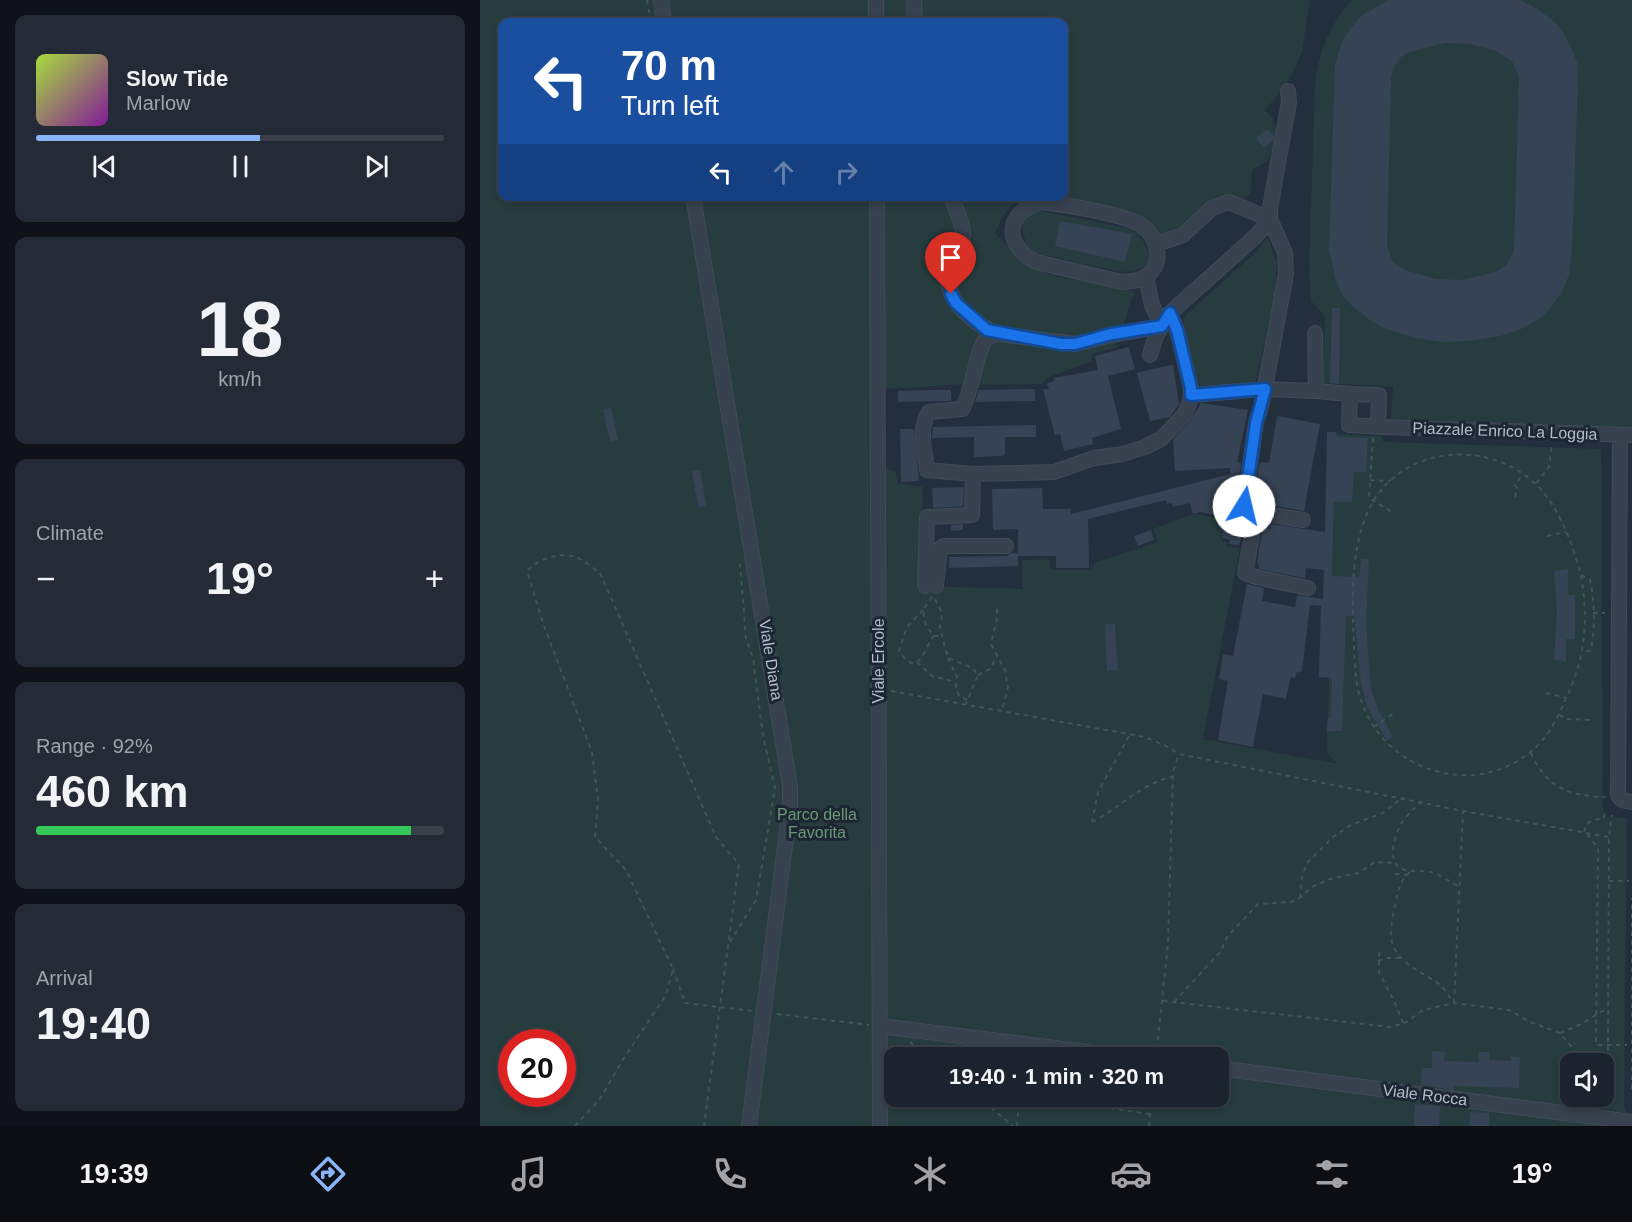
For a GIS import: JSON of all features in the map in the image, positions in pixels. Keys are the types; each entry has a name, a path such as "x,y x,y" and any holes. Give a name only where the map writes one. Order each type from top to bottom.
{"street":[{"path":"661,0 663,18"},
{"path":"876,0 876,18"},
{"path":"914,0 915,18"},
{"path":"1288,91 1270,219 1285,253 1286,274 1265,389 1256,423 1244,506 1246,511 1303,520"},
{"name":"Viale Diana","path":"694,201 790,786 790,807 749,1126"},
{"name":"Viale Ercole","path":"877,201 880,1126"},
{"path":"953,201 963,238 947,283 956,303 981,326 999,334 1075,344 1111,334 1162,326"},
{"path":"1040,202 1127,219 1150,233 1157,244 1158,257 1146,277 1136,281 1122,282 1036,262 1025,256 1017,248 1012,238 1015,219 1028,206 1040,202"},
{"path":"1157,244 1183,235 1212,208 1230,202 1270,219"},
{"path":"1150,355 1156,336 1170,313 1256,236 1270,219"},
{"path":"1146,277 1152,305 1162,326"},
{"path":"999,334 988,337 983,342 972,385 962,409 929,412 924,418 927,470 973,474 1054,472 1094,458 1123,454 1161,439 1185,414 1191,395 1177,330 1170,313"},
{"path":"1315,333 1316,391"},
{"path":"1191,395 1265,389 1379,395 1377,432"},
{"name":"Piazzale Enrico La Loggia","path":"1350,394 1349,425 1377,432 1626,435"},
{"path":"1626,435 1618,794 1619,798 1624,801 1632,802"},
{"path":"931,589 927,517 972,515 973,474"},
{"path":"1256,513 1245,573 1308,588"},
{"path":"931,589 940,549 944,546 1006,546"},
{"path":"880,1026 1048,1047"},
{"name":"Viale Rocca","path":"1229,1069 1632,1122"}],"path":[{"path":"647,0 650,18"},
{"path":"1377,432 1372,438 1369,498 1395,514"},
{"path":"1535,484 1549,467 1552,443"},
{"path":"1456,454 1491,458 1523,473 1552,505 1566,531 1581,575 1585,623 1582,654 1559,715 1542,741 1530,752 1512,764 1494,771 1462,775 1431,771 1404,758 1382,738 1365,711 1357,685 1353,625 1360,533 1374,501 1391,480 1418,462 1456,454"},
{"path":"1515,497 1517,488 1515,485 1523,473"},
{"path":"1370,480 1391,480"},
{"path":"1547,536 1566,531"},
{"path":"704,1126 720,1006 728,944 739,864 716,837 600,573 579,558 556,555 535,562 527,571 544,626 592,752 598,799 595,837 626,870 673,969 685,1003 720,1006 880,1026"},
{"path":"728,944 756,900 775,788 763,736 753,658 746,639 739,559"},
{"path":"1581,575 1590,580 1593,613 1591,650 1582,654"},
{"path":"931,589 923,610 907,627 899,651 910,661 917,662 922,660 930,640 934,636 942,636"},
{"path":"931,589 942,614 940,628 948,658 957,676 959,696 968,700"},
{"path":"997,609 991,644 1005,670 1008,687 1002,711"},
{"path":"923,610 926,626 934,636"},
{"path":"1593,613 1605,613"},
{"path":"966,704 978,675 990,669 997,656"},
{"path":"948,658 974,668 978,675"},
{"path":"917,662 932,676 957,683"},
{"path":"878,688 1145,737 1179,754 1463,811 1609,837"},
{"path":"1546,693 1567,698"},
{"path":"1374,727 1394,712"},
{"path":"1559,715 1572,721 1592,720"},
{"path":"1130,734 1098,792 1092,822 1121,805 1131,795 1151,784 1173,777"},
{"path":"1530,752 1542,774 1550,782 1574,793 1605,797"},
{"path":"1157,1047 1168,943 1173,777 1179,754"},
{"path":"1300,898 1302,877 1307,863 1333,837 1351,825 1383,813 1402,797"},
{"path":"1422,801 1409,813 1400,826 1394,846 1395,863 1399,868 1410,872 1432,872 1459,887"},
{"path":"1605,810 1604,818 1590,820 1586,824 1585,833 1598,848 1596,1045 1628,1045"},
{"path":"1454,1003 1463,811"},
{"path":"1608,1053 1609,837 1612,815"},
{"path":"1174,1002 1221,951 1227,937 1258,904 1291,902 1300,898 1312,887 1330,879 1358,873 1375,862 1395,863"},
{"path":"1410,872 1399,886 1391,941 1408,965 1438,983 1454,1003"},
{"path":"1395,874 1407,875"},
{"path":"1609,881 1629,880"},
{"path":"1632,898 1632,1089"},
{"path":"1379,952 1379,972 1403,1023"},
{"path":"1378,962 1387,958 1402,958"},
{"path":"575,1126 600,1099 666,995 673,969"},
{"path":"1163,1001 1390,1027 1403,1023 1423,1010 1454,1003 1509,1010 1530,1022 1560,1033 1565,1037 1574,1053"},
{"path":"1560,1033 1608,1008"},
{"path":"991,1107 1015,1126 1019,1101 1026,1099 1061,1101 1150,1114"},
{"path":"1149,1126 1151,1107"}],"green space":[{"name":"Parco della Favorita","path":"480,0 1310,0 1302,52 1291,77 1265,111 1273,118 1276,132 1274,149 1267,161 1252,170 1251,192 1243,200 1229,195 1218,197 1197,212 1185,226 1161,235 1144,219 1102,205 1068,199 1068,18 498,18 498,201 1017,201 1005,213 995,234 1021,261 1036,270 1049,274 1109,285 1135,293 1122,327 1105,328 1066,338 1015,328 1000,328 985,320 966,384 886,389 886,468 896,472 898,483 923,487 920,586 1023,589 1022,560 1049,559 1051,570 1091,570 1094,563 1158,542 1153,529 1193,514 1224,519 1221,540 1226,542 1227,546 1240,548 1203,739 1338,764 1328,754 1327,747 1336,434 1382,436 1383,442 1601,449 1603,813 1606,817 1627,818 1624,1105 1629,1126 480,1126"},
{"path":"1352,0 1632,0 1632,427 1391,419 1393,387 1323,383 1325,316 1311,301 1309,270 1315,85 1326,40 1337,19"},
{"path":"1037,210 1131,229 1144,242 1150,260 1134,271 1121,272 1038,254 1027,245 1022,222 1028,214"},
{"path":"1268,237 1277,264 1276,287 1255,385 1201,389 1185,337 1184,317 1256,252"},
{"path":"996,340 1113,340 1118,347 1092,354 1092,361 1049,377 1041,384 977,385 987,350"}],"building":[{"path":"1388,0 1520,0 1536,8 1556,23 1563,32 1577,62 1578,77 1572,251 1569,275 1561,294 1542,317 1521,329 1500,336 1469,341 1442,342 1416,338 1386,329 1371,321 1351,305 1342,294 1336,281 1329,250 1335,64 1343,40 1361,16","holes":["1445,43 1469,44 1494,50 1512,61 1519,76 1514,251 1507,264 1496,272 1462,280 1436,279 1398,266 1391,259 1387,244 1391,79 1393,68 1401,57 1409,52"]},
{"path":"1267,129 1274,136 1273,141 1264,148 1256,138"},
{"path":"1060,221 1132,234 1125,262 1055,246"},
{"path":"1332,308 1340,308 1339,384 1330,383"},
{"path":"1129,347 1135,369 1108,376 1121,429 1092,438 1093,444 1064,451 1060,434 1055,435 1043,389 1049,389 1047,383 1054,381 1053,378 1098,370 1095,356"},
{"path":"1173,365 1179,404 1170,417 1150,421 1137,373"},
{"path":"1035,389 1035,401 975,402 979,390"},
{"path":"951,390 951,401 898,402 898,391"},
{"path":"1201,403 1248,410 1237,462 1241,463 1236,498 1231,498 1243,532 1239,545 1229,544 1230,540 1222,538 1225,519 1221,518 1222,516 1200,512 1193,514 1190,503 1173,507 1172,503 1167,504 1166,500 1088,519 1089,568 1056,568 1056,556 1018,556 1018,566 949,568 949,557 1007,556 1011,553 1018,553 1018,529 993,530 992,489 1042,488 1043,509 1071,509 1071,514 1230,474 1230,468 1175,471 1173,439 1191,420"},
{"path":"611,408 618,440 610,442 603,409"},
{"path":"1277,416 1320,424 1304,511 1254,502 1259,466 1261,462 1269,463"},
{"path":"1036,425 1036,437 1005,437 1005,455 1000,456 974,457 974,437 932,438 933,427"},
{"path":"900,429 914,429 919,481 901,482"},
{"path":"1327,432 1336,432 1337,437 1368,438 1366,472 1354,472 1352,502 1334,502 1332,576 1359,577 1361,559 1369,559 1366,625 1371,689 1378,709 1393,737 1387,741 1367,707 1361,684 1354,616 1346,616 1342,731 1327,731 1328,717 1331,717 1332,678 1319,677 1321,606 1310,605 1302,671 1296,673 1295,678 1291,677 1286,699 1263,694 1253,747 1218,740 1228,681 1219,679 1223,654 1233,656 1247,584 1264,588 1262,601 1295,607 1297,595 1323,599 1324,570 1306,568 1305,578 1260,569 1257,562 1263,527 1270,529 1271,524 1325,532"},
{"path":"700,470 706,506 698,507 692,471"},
{"path":"964,487 963,506 933,508 932,488"},
{"path":"963,524 963,530 951,531 951,525"},
{"path":"1151,530 1154,540 1138,546 1134,536"},
{"path":"1568,569 1568,595 1575,595 1575,639 1566,639 1566,662 1554,659 1557,613 1554,571"},
{"path":"1105,624 1115,624 1118,670 1107,671"},
{"path":"1432,1051 1445,1052 1444,1061 1479,1062 1479,1052 1489,1052 1489,1060 1511,1061 1511,1056 1520,1057 1519,1088 1454,1086 1454,1090 1421,1085 1422,1068 1432,1068"},
{"path":"1415,1104 1440,1106 1439,1126 1414,1126"},
{"path":"1470,1112 1489,1113 1489,1126 1469,1126"}],"route":[{"path":"951,294 956,303 987,330 1061,344 1075,344 1111,334 1162,326 1170,313 1177,330 1191,395 1265,389 1256,423 1244,506"}]}
